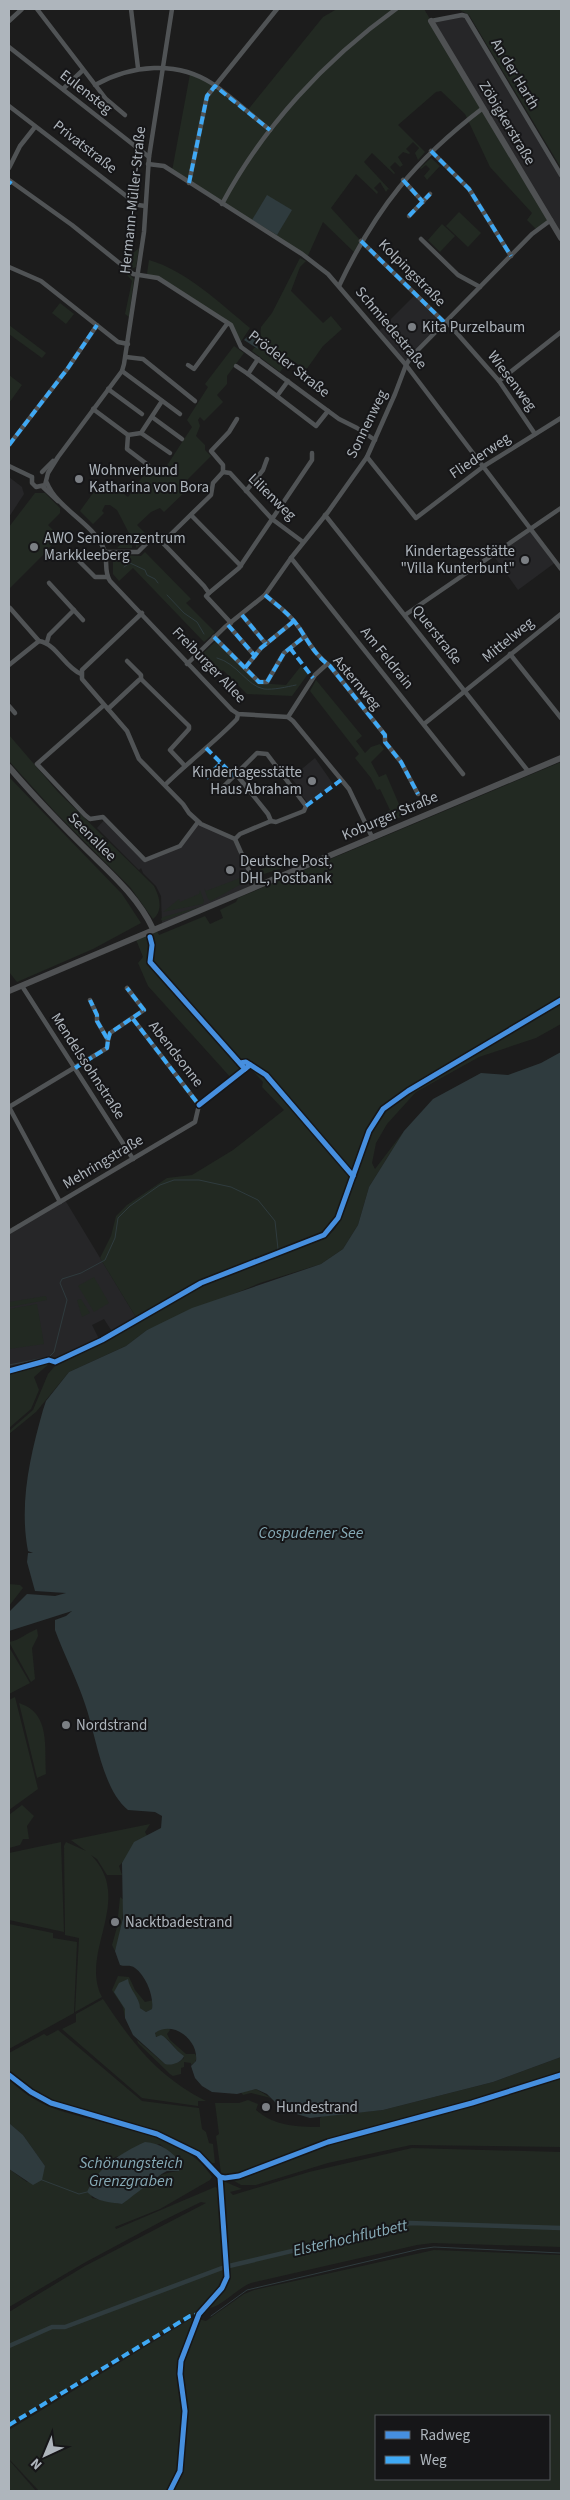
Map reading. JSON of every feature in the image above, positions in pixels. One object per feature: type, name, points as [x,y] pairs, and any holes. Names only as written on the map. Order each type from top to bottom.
[{"type":"main road","name":"Zöbigkerstraße","points":[[431,21],[561,238]]},
{"type":"main road","name":"Koburger Straße","points":[[9,992],[152,929],[561,758]]},
{"type":"main road","name":"Seenallee","points":[[9,767],[57,820],[129,892],[145,914],[152,929]]},
{"type":"street","points":[[9,21],[22,9]]},
{"type":"street","points":[[36,9],[106,100],[125,114]]},
{"type":"street","points":[[131,9],[138,68]]},
{"type":"street","name":"Hermann-Müller-Straße","points":[[47,477],[58,457],[122,371],[126,357],[146,206],[149,156],[161,69],[172,9]]},
{"type":"street","points":[[189,183],[207,96],[278,9]]},
{"type":"street","points":[[222,204],[237,177],[270,130],[297,97],[334,59],[396,9]]},
{"type":"street","name":"An der Harth","points":[[431,21],[462,15],[466,16],[561,175]]},
{"type":"street","name":"Eulensteg","points":[[9,47],[149,156]]},
{"type":"street","points":[[95,85],[117,73],[138,68],[161,69],[191,74],[215,86],[270,130]]},
{"type":"street","points":[[62,89],[83,70]]},
{"type":"street","name":"Privatstraße","points":[[9,106],[138,205],[146,206]]},
{"type":"street","points":[[339,286],[361,240],[403,180],[431,151],[483,108]]},
{"type":"street","points":[[9,168],[20,146],[35,127]]},
{"type":"street","points":[[431,151],[469,189],[511,256]]},
{"type":"street","name":"Schmiedestraße","points":[[148,164],[164,166],[302,254],[328,274],[406,365],[561,569]]},
{"type":"street","points":[[403,180],[423,202]]},
{"type":"street","points":[[10,182],[138,275]]},
{"type":"street","points":[[409,216],[430,194]]},
{"type":"street","name":"Sonnenweg","points":[[187,664],[214,637],[266,596],[291,558],[367,457],[406,365],[480,286],[551,220]]},
{"type":"street","name":"Kolpingstraße","points":[[361,240],[446,322]]},
{"type":"street","points":[[421,240],[458,275],[480,286]]},
{"type":"street","points":[[9,267],[41,281],[118,342],[128,344]]},
{"type":"street","name":"Prödeler Straße","points":[[138,275],[158,278],[227,324],[234,329],[238,344],[328,410],[375,440]]},
{"type":"street","name":"Wiesenweg","points":[[446,322],[499,381],[535,434]]},
{"type":"street","points":[[188,365],[194,369],[227,324]]},
{"type":"street","points":[[9,445],[68,368],[97,325]]},
{"type":"street","points":[[499,381],[561,332]]},
{"type":"street","points":[[126,357],[143,359],[195,401]]},
{"type":"street","points":[[248,374],[258,359]]},
{"type":"street","points":[[236,366],[277,396],[288,381]]},
{"type":"street","points":[[122,371],[180,414]]},
{"type":"street","points":[[108,389],[142,414]]},
{"type":"street","name":"Prödeler Straße","points":[[277,396],[316,426],[328,410]]},
{"type":"street","points":[[141,433],[162,400]]},
{"type":"street","points":[[93,409],[128,435],[141,433],[170,453]]},
{"type":"street","points":[[152,417],[182,439]]},
{"type":"street","name":"Fliederweg","points":[[367,457],[416,518],[484,466],[561,418]]},
{"type":"street","points":[[163,542],[211,495],[213,483],[223,472],[223,465],[210,451],[229,432],[237,419]]},
{"type":"street","points":[[128,435],[128,449],[148,465]]},
{"type":"street","points":[[255,656],[206,596],[241,566],[312,460],[312,453]]},
{"type":"street","name":"Hermann-Müller-Straße","points":[[42,472],[58,457]]},
{"type":"street","points":[[246,491],[263,470],[266,459]]},
{"type":"street","points":[[9,466],[32,477]]},
{"type":"street","points":[[32,477],[36,473],[42,472],[47,477],[47,483],[63,504]]},
{"type":"street","name":"Lilienweg","points":[[223,472],[230,473],[272,519],[303,542]]},
{"type":"street","points":[[32,477],[34,486],[43,487],[101,542],[106,552],[108,577]]},
{"type":"street","points":[[43,487],[47,483]]},
{"type":"street","points":[[405,615],[561,508]]},
{"type":"street","points":[[191,515],[241,566]]},
{"type":"street","name":"Querstraße","points":[[325,515],[528,771]]},
{"type":"street","points":[[106,552],[138,552],[152,538],[159,538],[209,593]]},
{"type":"street","name":"Am Feldrain","points":[[291,558],[463,774]]},
{"type":"street","name":"Freiburger Allee","points":[[79,561],[95,577],[108,577],[187,664],[238,714],[288,717]]},
{"type":"street","points":[[49,583],[83,620]]},
{"type":"street","name":"Asternweg","points":[[266,596],[294,621],[304,638],[385,736],[385,742],[400,762],[418,794]]},
{"type":"street","points":[[10,608],[39,640],[47,642],[71,670],[81,674]]},
{"type":"street","points":[[47,642],[49,635],[74,610]]},
{"type":"street","points":[[81,674],[142,613]]},
{"type":"street","name":"Mittelweg","points":[[424,724],[561,614]]},
{"type":"street","points":[[242,615],[266,644]]},
{"type":"street","points":[[246,668],[266,644],[294,621]]},
{"type":"street","points":[[214,637],[259,682],[267,682],[284,653],[304,638]]},
{"type":"street","points":[[9,666],[39,640]]},
{"type":"street","points":[[510,654],[561,718]]},
{"type":"street","points":[[9,656],[13,662]]},
{"type":"street","points":[[127,661],[141,675],[142,679],[189,726],[189,730],[170,750],[185,766]]},
{"type":"street","points":[[327,664],[315,675],[288,717],[349,789],[372,837]]},
{"type":"street","points":[[81,674],[82,679],[127,732],[139,759],[198,822],[235,839],[256,886]]},
{"type":"street","points":[[108,709],[138,680],[142,679]]},
{"type":"street","points":[[104,705],[37,764],[85,815],[90,819],[103,817],[145,860],[180,846],[198,822]]},
{"type":"street","points":[[9,706],[15,713]]},
{"type":"street","points":[[165,785],[237,719],[238,714]]},
{"type":"street","points":[[223,787],[257,753],[267,754],[306,804],[304,810],[240,834],[235,839]]},
{"type":"street","points":[[236,774],[268,814],[271,821]]},
{"type":"street","name":"Mendelssohnstraße","points":[[22,986],[133,1159]]},
{"type":"street","name":"Abendsonne","points":[[76,1068],[107,1048],[110,1033],[144,1010],[128,988]]},
{"type":"street","points":[[90,1000],[97,1014],[96,1022],[108,1040]]},
{"type":"street","name":"Abendsonne","points":[[132,1019],[199,1105]]},
{"type":"street","points":[[60,1202],[9,1107],[76,1068]]},
{"type":"street","name":"Mehringstraße","points":[[9,1232],[195,1122],[199,1105]]},
{"type":"shaded area","points":[[337,9],[424,9],[551,220],[537,230],[527,220],[532,213],[490,167],[465,114],[441,91],[436,92],[398,125],[425,152],[418,160],[415,153],[419,148],[413,142],[406,149],[409,154],[403,152],[398,157],[403,165],[400,167],[395,162],[390,167],[394,174],[372,153],[364,162],[390,190],[388,189],[386,192],[380,182],[374,188],[378,192],[377,194],[356,174],[331,208],[361,241],[355,253],[323,222],[307,258],[172,171],[190,74],[212,84],[247,111],[323,17]]},
{"type":"shaded area","points":[[458,9],[561,9],[561,168],[469,15]]},
{"type":"shaded area","points":[[466,16],[561,175],[561,238],[431,21]]},
{"type":"shaded area","points":[[431,158],[440,166],[427,180],[424,176],[430,169],[426,165],[420,168]]},
{"type":"shaded area","points":[[459,212],[481,233],[468,247],[446,226]]},
{"type":"shaded area","points":[[442,224],[455,236],[440,252],[428,240]]},
{"type":"shaded area","points":[[139,248],[136,267],[131,269],[123,262]]},
{"type":"shaded area","points":[[300,258],[306,261],[300,267],[291,291],[323,323],[331,316],[342,329],[323,346],[306,370],[290,359],[280,372],[252,351],[254,348],[259,347],[261,327],[272,313]]},
{"type":"shaded area","points":[[149,260],[176,271],[215,299],[250,328],[240,343],[233,326],[159,277],[147,274]]},
{"type":"shaded area","points":[[119,265],[134,279],[129,317],[125,314],[132,281]]},
{"type":"shaded area","name":"Kita Purzelbaum","points":[[416,294],[445,323],[406,365],[378,332]]},
{"type":"shaded area","points":[[60,303],[74,314],[66,324],[52,313]]},
{"type":"shaded area","points":[[9,325],[46,353],[42,358],[9,334]]},
{"type":"shaded area","points":[[234,346],[244,353],[227,376],[227,384],[217,395],[223,402],[204,421],[200,417],[198,420],[200,426],[196,436],[205,445],[205,450],[211,456],[185,482],[190,487],[164,512],[160,508],[151,512],[137,525],[149,537],[136,548],[136,545],[132,545],[132,548],[117,548],[130,535],[117,510],[110,505],[105,505],[102,511],[104,513],[93,524],[80,511],[101,482],[117,494],[120,491],[128,497],[148,469],[155,474],[164,470],[192,427],[187,420],[208,387],[205,384]]},
{"type":"shaded area","points":[[9,375],[22,385],[9,403]]},
{"type":"shaded area","points":[[9,477],[22,487],[24,494],[9,517]]},
{"type":"shaded area","points":[[35,493],[45,493],[60,508],[60,513],[48,525],[59,536],[9,589],[9,527]]},
{"type":"shaded area","name":"Kindertagesstätte \"Villa Kunterbunt\"","points":[[531,528],[556,562],[518,590],[493,555]]},
{"type":"shaded area","points":[[145,552],[191,599],[186,603],[215,632],[204,642],[133,568],[119,581],[113,574],[113,560],[116,555],[141,556]]},
{"type":"shaded area","points":[[216,641],[257,683],[286,685],[301,666],[308,674],[292,696],[247,694],[223,670],[215,676],[197,659]]},
{"type":"shaded area","points":[[316,680],[362,736],[356,741],[365,753],[371,747],[380,744],[384,749],[371,762],[379,777],[386,774],[404,816],[377,826],[372,819],[390,810],[380,789],[377,790],[371,778],[355,758],[359,754],[310,691]]},
{"type":"shaded area","points":[[9,735],[58,792],[154,886],[159,898],[159,907],[153,919],[130,887],[56,813],[9,761]]},
{"type":"shaded area","name":"Kindertagesstätte Haus Abraham","points":[[315,758],[333,784],[309,804],[295,787],[297,785],[291,778]]},
{"type":"shaded area","points":[[561,762],[561,998],[398,1095],[379,1112],[369,1131],[338,1218],[324,1235],[201,1283],[137,1319],[100,1258],[111,1236],[116,1216],[127,1205],[167,1178],[192,1175],[233,1150],[284,1110],[262,1087],[263,1082],[249,1067],[232,1079],[148,986],[138,963],[143,957],[135,937],[155,928],[159,935],[205,916],[210,924],[223,918],[220,910],[236,902],[238,898]]},
{"type":"shaded area","points":[[9,777],[122,894],[141,923],[93,949],[17,982],[9,972]]},
{"type":"shaded area","points":[[105,819],[143,859],[180,846],[198,822],[231,836],[256,886],[162,925],[161,896],[156,886],[143,873],[141,868],[139,870],[97,828]]},
{"type":"shaded area","points":[[289,857],[291,865],[264,874],[257,871]]},
{"type":"shaded area","points":[[243,870],[246,877],[243,883],[211,901],[208,899],[204,888],[206,891],[240,878]]},
{"type":"shaded area","points":[[200,890],[204,901],[203,904],[163,912],[179,899],[180,902],[199,894]]},
{"type":"shaded area","points":[[203,906],[162,921],[161,919],[163,917]]},
{"type":"shaded area","points":[[561,1003],[561,1024],[536,1038],[479,1057],[416,1092],[387,1124],[376,1143],[372,1163],[375,1169],[404,1131],[369,1187],[358,1225],[343,1249],[321,1264],[260,1283],[147,1330],[126,1346],[69,1372],[36,1412],[9,1434],[9,1431],[33,1410],[48,1374],[54,1367],[93,1347],[202,1283],[327,1237],[335,1229],[341,1218],[370,1131],[376,1119],[389,1105]]},
{"type":"shaded area","points":[[65,1200],[137,1319],[113,1333],[104,1319],[92,1325],[100,1341],[55,1362],[49,1360],[9,1371],[9,1232]]},
{"type":"shaded area","points":[[94,1277],[109,1303],[94,1312],[78,1286]]},
{"type":"shaded area","points":[[46,1296],[47,1300],[9,1307],[9,1302]]},
{"type":"shaded area","points":[[81,1299],[90,1313],[82,1317],[77,1300]]},
{"type":"shaded area","points":[[37,1304],[44,1344],[9,1349],[9,1309]]},
{"type":"shaded area","points":[[51,1362],[34,1377],[39,1390],[31,1409],[9,1428],[9,1373]]},
{"type":"shaded area","points":[[9,1584],[20,1585],[23,1588],[9,1606]]},
{"type":"shaded area","points":[[37,1629],[38,1636],[32,1648],[35,1679],[31,1682],[9,1642],[17,1640]]},
{"type":"shaded area","points":[[9,1647],[30,1683],[9,1694]]},
{"type":"shaded area","points":[[15,1697],[38,1789],[9,1810],[9,1700]]},
{"type":"shaded area","points":[[19,1703],[29,1708],[36,1715],[44,1732],[46,1774],[37,1778]]},
{"type":"shaded area","points":[[22,1805],[34,1816],[27,1826],[29,1839],[23,1839],[20,1845],[9,1848],[9,1815]]},
{"type":"shaded area","points":[[150,1824],[145,1832],[147,1836],[119,1866],[122,1875],[107,1875],[97,1859],[91,1855],[103,1872],[108,1890],[108,1908],[97,1962],[97,1980],[102,1997],[75,2012],[79,1938],[65,1935],[64,1846],[66,1842],[86,1851],[71,1840]]},
{"type":"shaded area","points":[[61,1842],[64,1932],[9,1920],[9,1853]]},
{"type":"shaded area","points":[[120,1897],[124,1900],[123,1913],[115,1951],[112,1945],[117,1927]]},
{"type":"shaded area","points":[[9,1924],[53,1933],[53,1938],[77,1942],[74,2013],[9,2049]]},
{"type":"shaded area","points":[[118,1976],[129,1977],[135,1990],[145,2002],[153,2000],[152,2009],[146,2012],[137,2006],[133,2021],[125,2018],[123,2007],[112,1990]]},
{"type":"shaded area","points":[[103,1999],[147,2058],[173,2081],[206,2101],[198,2101],[198,2106],[142,2098],[62,2029],[76,2022],[76,2014]]},
{"type":"shaded area","points":[[163,2028],[169,2028],[170,2030],[167,2034],[170,2040],[186,2054],[195,2054],[197,2057],[191,2065],[191,2063],[184,2062],[181,2074],[173,2076],[170,2074],[138,2043],[137,2040],[165,2064],[179,2062],[184,2058],[167,2039],[154,2036],[156,2032]]},
{"type":"shaded area","points":[[58,2030],[142,2101],[199,2108],[202,2129],[206,2132],[209,2143],[213,2144],[215,2163],[210,2163],[174,2139],[154,2131],[70,2108],[39,2096],[9,2073],[9,2053],[44,2034],[47,2036]]},
{"type":"shaded area","points":[[561,2057],[561,2074],[479,2099],[342,2136],[239,2174],[225,2176],[221,2173],[216,2136],[219,2134],[215,2103],[239,2103],[248,2100],[258,2104],[256,2110],[278,2122],[294,2126],[320,2127],[320,2118],[323,2116],[383,2110],[493,2082]]},
{"type":"shaded area","points":[[561,2076],[561,2147],[411,2145],[328,2163],[256,2185],[241,2185],[231,2179],[328,2143],[472,2104]]},
{"type":"shaded area","points":[[9,2080],[28,2095],[50,2107],[161,2139],[182,2149],[199,2161],[212,2177],[210,2180],[160,2209],[115,2227],[116,2229],[215,2187],[218,2188],[225,2272],[220,2288],[201,2310],[9,2423],[9,2312],[85,2266],[206,2203],[201,2202],[164,2220],[84,2263],[9,2307],[9,2169],[27,2182],[45,2166],[23,2135],[9,2123]],"holes":[[[160,2144],[182,2165],[179,2171],[156,2178],[122,2204],[92,2198],[89,2187],[115,2157]]]},
{"type":"shaded area","points":[[256,2089],[271,2098],[251,2093],[243,2095],[241,2092]]},
{"type":"shaded area","name":"Elsterhochflutbett","points":[[412,2148],[561,2152],[561,2247],[433,2243],[417,2245],[251,2283],[217,2306],[206,2308],[222,2291],[229,2277],[221,2184],[223,2181],[242,2189],[230,2192],[233,2195],[309,2172]]},
{"type":"shaded area","points":[[434,2250],[561,2255],[561,2491],[39,2491],[9,2459],[9,2430],[189,2320],[195,2318],[206,2321],[244,2294],[254,2290]]},
{"type":"shaded area","points":[[10,2461],[36,2491],[11,2491],[9,2489]]},
{"type":"water","points":[[267,195],[292,210],[277,235],[252,220]]},
{"type":"water","points":[[249,335],[256,340],[258,349],[244,340]]},
{"type":"water","name":"Cospudener See","points":[[561,1052],[561,2057],[493,2082],[383,2110],[310,2118],[283,2110],[267,2094],[256,2089],[237,2094],[212,2092],[202,2086],[195,2078],[191,2066],[196,2061],[196,2053],[189,2039],[177,2031],[169,2029],[155,2033],[156,2037],[163,2036],[184,2056],[176,2063],[165,2064],[133,2035],[125,2018],[125,2009],[114,1992],[119,1983],[128,1979],[140,2004],[140,2008],[146,2012],[152,2009],[150,1992],[143,1976],[133,1967],[120,1965],[115,1951],[123,1918],[122,1863],[134,1842],[161,1828],[162,1816],[155,1812],[128,1810],[119,1801],[112,1789],[101,1761],[82,1695],[55,1630],[55,1620],[66,1616],[72,1611],[9,1631],[9,1612],[27,1594],[55,1596],[66,1593],[35,1591],[27,1562],[28,1553],[33,1553],[28,1551],[26,1533],[25,1498],[27,1480],[46,1401],[69,1372],[126,1346],[147,1330],[192,1308],[321,1264],[343,1249],[358,1225],[369,1187],[404,1131],[433,1099],[481,1073],[508,1075],[541,1063]]},
{"type":"water","name":"Schönungsteich Grenzgraben","points":[[9,2123],[23,2135],[45,2166],[42,2180],[33,2185],[9,2169]]},
{"type":"water","name":"Schönungsteich Grenzgraben","points":[[145,2142],[156,2144],[171,2152],[182,2165],[179,2171],[167,2171],[122,2204],[99,2200],[87,2192],[97,2175],[104,2168],[127,2151]]},
{"type":"waterway","points":[[124,567],[130,563],[145,570],[147,575],[158,583]]},
{"type":"waterway","points":[[167,595],[184,613],[197,622],[204,634]]},
{"type":"waterway","points":[[217,658],[230,665],[258,687],[272,689],[296,685]]},
{"type":"waterway","points":[[9,1365],[49,1357],[54,1352],[67,1300],[60,1283],[62,1279],[81,1273],[105,1260],[115,1238],[118,1218],[130,1206],[160,1185],[174,1180],[199,1180],[231,1187],[258,1200],[275,1221],[278,1249]]},
{"type":"waterway","points":[[42,2180],[79,2194],[87,2192]]},
{"type":"waterway","name":"Elsterhochflutbett","points":[[229,2266],[410,2223],[561,2228]]},
{"type":"waterway","points":[[211,2316],[247,2290],[420,2249],[434,2247],[561,2253]]},
{"type":"waterway","name":"Elsterhochflutbett","points":[[9,2346],[52,2327],[65,2327],[222,2268]]},
{"type":"marked path","points":[[189,183],[207,96],[215,86],[270,130]]},
{"type":"marked path","points":[[431,151],[469,189],[511,256]]},
{"type":"marked path","points":[[403,180],[423,202]]},
{"type":"marked path","points":[[409,216],[430,194]]},
{"type":"marked path","points":[[361,241],[445,323]]},
{"type":"marked path","points":[[9,445],[68,368],[97,325]]},
{"type":"marked path","points":[[265,595],[293,619],[317,654],[330,666],[385,735],[385,742],[401,762],[418,794]]},
{"type":"marked path","points":[[242,615],[266,644]]},
{"type":"marked path","points":[[245,668],[261,648],[294,621]]},
{"type":"marked path","points":[[228,625],[255,656]]},
{"type":"marked path","points":[[214,637],[259,682],[267,682],[284,653],[304,637]]},
{"type":"marked path","points":[[290,648],[313,678]]},
{"type":"marked path","points":[[206,748],[234,776]]},
{"type":"marked path","points":[[206,778],[221,763]]},
{"type":"marked path","points":[[306,806],[341,780]]},
{"type":"marked path","points":[[108,1040],[110,1033],[144,1010],[127,988]]},
{"type":"marked path","points":[[75,1068],[107,1048],[108,1040],[97,1021],[97,1015],[90,1000]]},
{"type":"marked path","points":[[133,1019],[199,1105]]},
{"type":"marked path","points":[[9,2425],[190,2316],[199,2314]]},
{"type":"cycle path","points":[[150,937],[152,945],[150,962],[245,1069]]},
{"type":"cycle path","points":[[9,1371],[49,1360],[55,1362],[102,1340],[201,1283],[324,1235],[338,1218],[369,1131],[383,1109],[408,1091],[561,1000]]},
{"type":"cycle path","points":[[240,1063],[246,1062],[266,1075],[353,1176]]},
{"type":"cycle path","points":[[199,1105],[250,1065]]},
{"type":"cycle path","points":[[9,2075],[31,2092],[51,2103],[157,2134],[198,2154],[220,2177],[227,2277],[222,2288],[199,2314],[181,2361],[180,2374],[185,2411],[180,2471],[170,2491]]},
{"type":"cycle path","points":[[220,2177],[239,2176],[328,2142],[472,2103],[561,2075]]},
{"type":"place","name":"Kita Purzelbaum","points":[[412,327]]},
{"type":"place","name":"Wohnverbund Katharina von Bora","points":[[79,479]]},
{"type":"place","name":"AWO Seniorenzentrum Markkleeberg","points":[[34,547]]},
{"type":"place","name":"Kindertagesstätte \"Villa Kunterbunt\"","points":[[525,560]]},
{"type":"place","name":"Kindertagesstätte Haus Abraham","points":[[312,781]]},
{"type":"place","name":"Deutsche Post, DHL, Postbank","points":[[230,870]]},
{"type":"place","name":"Nordstrand","points":[[66,1725]]},
{"type":"place","name":"Nacktbadestrand","points":[[115,1922]]},
{"type":"place","name":"Hundestrand","points":[[266,2107]]}]
